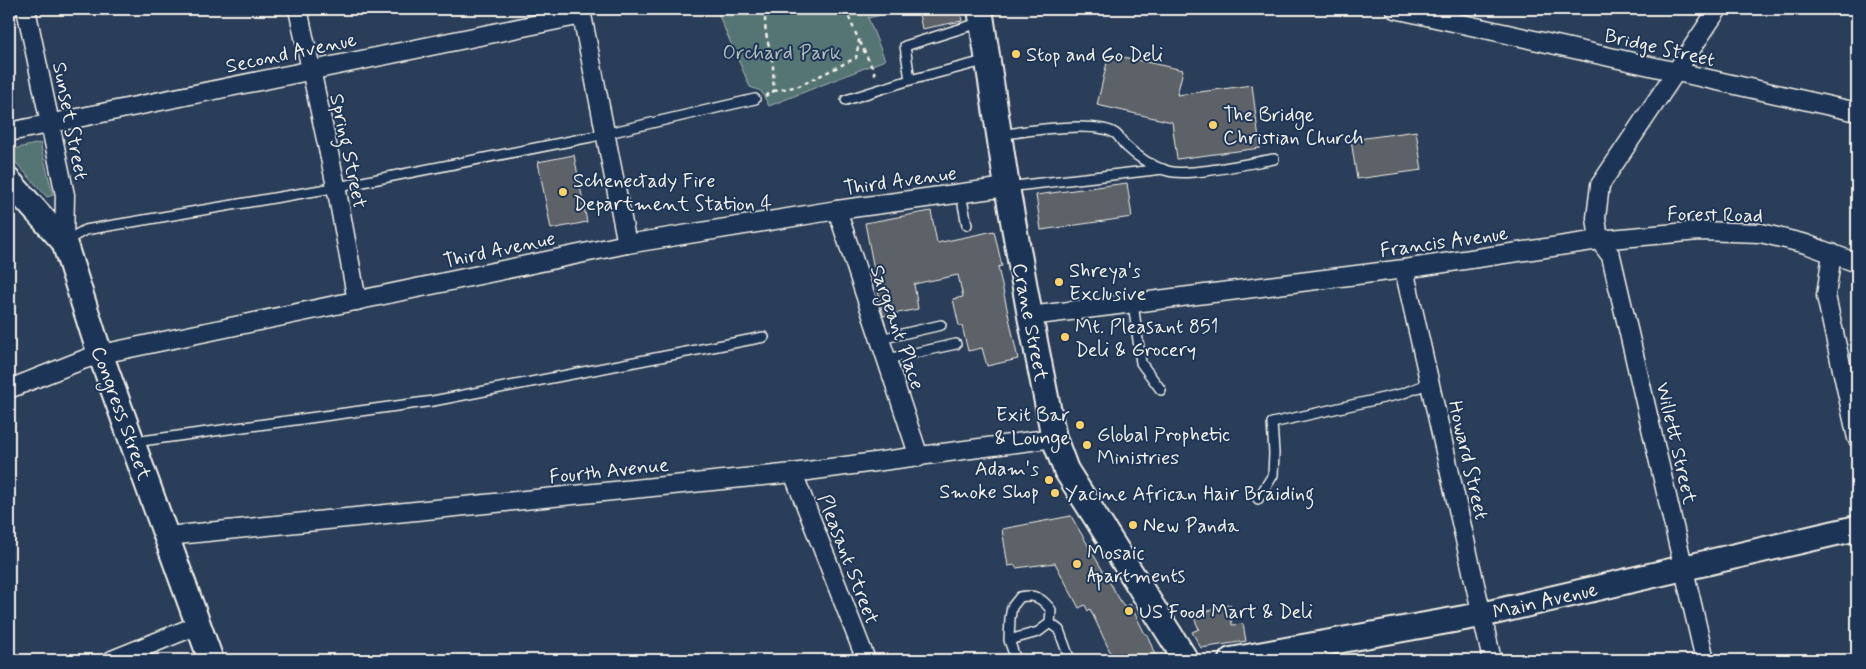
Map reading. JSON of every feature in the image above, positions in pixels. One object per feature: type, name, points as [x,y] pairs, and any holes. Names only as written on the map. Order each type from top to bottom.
[{"type":"street","name":"Sunset Street","points":[[26,9],[65,195],[64,242]]},
{"type":"street","name":"Spring Street","points":[[298,9],[336,186],[357,301]]},
{"type":"street","name":"Bridge Street","points":[[1395,9],[1857,112]]},
{"type":"street","points":[[1599,240],[1596,218],[1600,185],[1718,9]]},
{"type":"street","name":"Second Avenue","points":[[9,132],[580,12]]},
{"type":"street","points":[[580,12],[627,244]]},
{"type":"street","name":"Crane Street","points":[[981,16],[1007,187],[1054,438],[1066,470],[1186,660]]},
{"type":"street","name":"Congress Street","points":[[9,181],[64,242],[101,355],[211,660]]},
{"type":"street","name":"Third Avenue","points":[[9,390],[101,355],[627,244],[837,210],[1007,187]]},
{"type":"street","name":"Sargeant Place","points":[[837,210],[919,458]]},
{"type":"street","name":"Forest Road","points":[[1599,240],[1699,231],[1761,233],[1806,244],[1857,263]]},
{"type":"street","name":"Francis Avenue","points":[[1030,316],[1404,269],[1599,240]]},
{"type":"street","name":"Willett Street","points":[[1599,240],[1611,256],[1705,660]]},
{"type":"street","points":[[1832,253],[1826,296],[1857,438]]},
{"type":"street","name":"Howard Street","points":[[1404,269],[1492,660]]},
{"type":"street","name":"Fourth Avenue","points":[[167,536],[793,473],[919,458],[1054,438]]},
{"type":"street","name":"Pleasant Street","points":[[793,473],[866,660]]},
{"type":"street","name":"Main Avenue","points":[[1231,660],[1482,614],[1857,528]]},
{"type":"street","points":[[112,660],[198,625]]},
{"type":"lane","points":[[910,80],[905,46],[981,16]]},
{"type":"lane","points":[[846,100],[910,80],[988,60]]},
{"type":"lane","points":[[64,242],[85,230],[336,186],[604,133],[755,99]]},
{"type":"lane","points":[[999,135],[1073,127],[1101,127],[1117,134],[1124,145],[1137,156],[1164,169],[1184,173],[1274,159]]},
{"type":"lane","points":[[1007,187],[1164,169]]},
{"type":"lane","points":[[962,194],[966,225]]},
{"type":"lane","points":[[1133,303],[1141,364],[1161,390]]},
{"type":"lane","points":[[880,339],[941,325]]},
{"type":"lane","points":[[133,442],[433,401],[764,337]]},
{"type":"lane","points":[[887,359],[956,344]]},
{"type":"lane","points":[[1258,499],[1273,475],[1272,423],[1400,394],[1430,383]]},
{"type":"lane","points":[[1009,640],[1038,632],[1050,622],[1051,610],[1043,600],[1032,595],[1020,597],[1012,607],[1009,640],[1016,660]]},
{"type":"lane","points":[[1050,622],[1059,630],[1070,660]]},
{"type":"path","points":[[766,9],[765,27],[772,59],[774,91]]},
{"type":"path","points":[[842,9],[848,15],[883,88]]},
{"type":"path","points":[[755,99],[774,91],[799,86],[856,58],[859,41]]},
{"type":"green space","name":"Orchard Park","points":[[716,9],[907,9],[868,18],[885,60],[769,106],[761,91],[750,87]]},
{"type":"green space","points":[[40,143],[53,195],[47,197],[9,155],[9,150]]},
{"type":"building","points":[[918,9],[960,9],[962,21],[922,29]]},
{"type":"building","points":[[1109,54],[1183,70],[1177,95],[1252,85],[1260,148],[1177,159],[1172,122],[1097,105]]},
{"type":"building","points":[[1416,131],[1422,170],[1357,179],[1351,140]]},
{"type":"building","name":"Schenectady Fire Department Station 4","points":[[574,155],[587,222],[551,229],[538,162]]},
{"type":"building","points":[[1127,183],[1132,217],[1041,230],[1036,195]]},
{"type":"building","points":[[931,211],[937,243],[994,231],[1002,266],[998,267],[1018,359],[987,366],[982,348],[968,351],[962,326],[959,326],[953,299],[963,297],[958,275],[914,284],[918,309],[883,316],[865,223]]},
{"type":"building","name":"Mosaic Apartments","points":[[1071,516],[1124,607],[1130,604],[1145,634],[1147,634],[1157,660],[1114,660],[1090,609],[1088,611],[1085,605],[1079,608],[1055,563],[1016,568],[1015,565],[1008,566],[1002,529]]},
{"type":"building","points":[[1230,604],[1232,625],[1243,624],[1246,641],[1201,648],[1192,632],[1199,629],[1193,616]]},
{"type":"place","name":"Stop and Go Deli","points":[[1016,54]]},
{"type":"place","name":"The Bridge Christian Church","points":[[1213,125]]},
{"type":"place","name":"Schenectady Fire Department Station 4","points":[[563,192]]},
{"type":"place","name":"Shreya's Exclusive","points":[[1059,282]]},
{"type":"place","name":"Mt. Pleasant 851 Deli & Grocery","points":[[1065,337]]},
{"type":"place","name":"Exit Bar & Lounge","points":[[1080,425]]},
{"type":"place","name":"Global Prophetic Ministries","points":[[1087,445]]},
{"type":"place","name":"Adam's Smoke Shop","points":[[1049,480]]},
{"type":"place","name":"Yacine African Hair Braiding","points":[[1055,493]]},
{"type":"place","name":"New Panda","points":[[1133,525]]},
{"type":"place","name":"Mosaic Apartments","points":[[1077,564]]},
{"type":"place","name":"US Food Mart & Deli","points":[[1129,611]]}]
